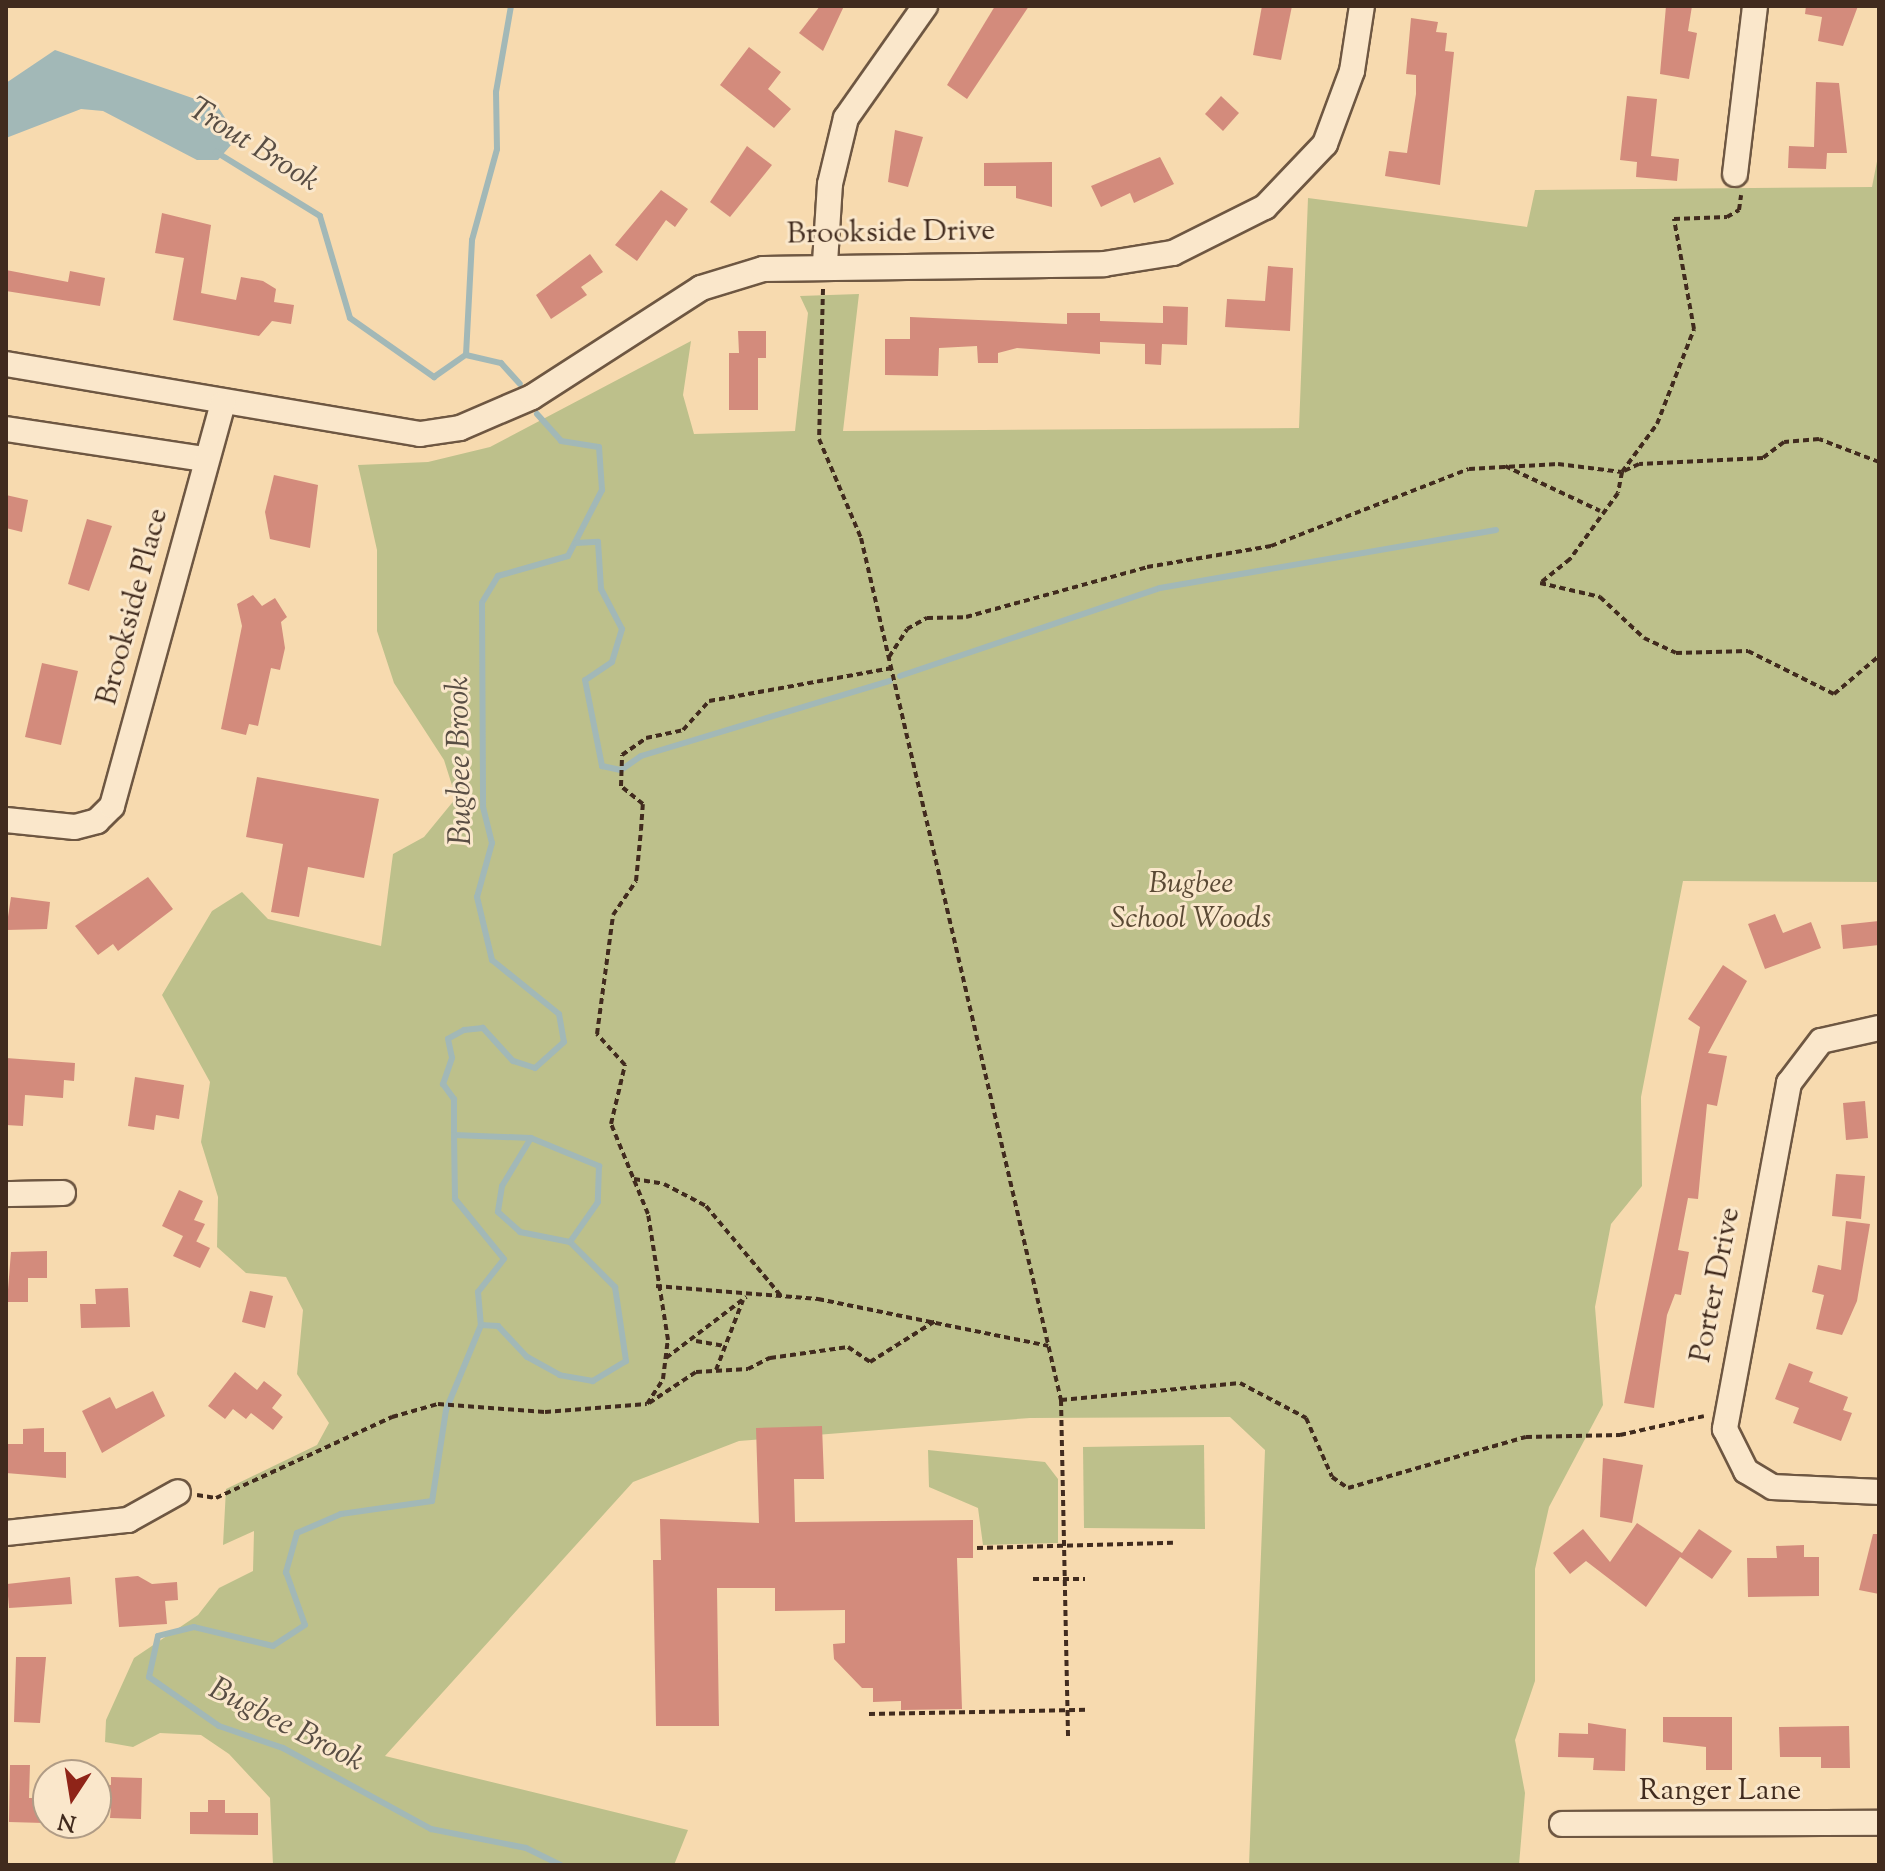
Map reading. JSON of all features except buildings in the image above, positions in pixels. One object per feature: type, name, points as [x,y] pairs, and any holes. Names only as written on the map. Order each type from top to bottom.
[{"type":"street","points":[[825,263],[830,184],[846,118],[925,6]]},
{"type":"street","name":"Brookside Drive","points":[[6,364],[374,431],[460,428],[532,397],[701,288],[763,269],[825,263],[1104,264],[1173,253],[1218,235],[1265,207],[1325,144],[1352,71],[1362,6]]},
{"type":"street","points":[[1735,174],[1755,6]]},
{"type":"street","name":"Brookside Place","points":[[6,820],[75,827],[97,821],[121,783],[205,459],[223,404]]},
{"type":"street","points":[[6,429],[205,459]]},
{"type":"street","name":"Porter Drive","points":[[1879,1028],[1821,1041],[1789,1083],[1725,1429],[1746,1471],[1773,1487],[1879,1492]]},
{"type":"street","points":[[6,1194],[63,1193]]},
{"type":"street","points":[[6,1533],[128,1520],[178,1492]]},
{"type":"street","name":"Ranger Lane","points":[[1562,1824],[1879,1823]]},
{"type":"path","points":[[1735,174],[1739,210],[1674,219],[1694,297],[1694,329],[1657,424],[1622,472],[1618,493],[1600,511],[1570,559],[1540,583],[1600,597],[1644,638],[1676,653],[1748,651],[1834,694],[1879,656]]},
{"type":"path","points":[[825,263],[819,439],[861,538],[1061,1400],[1068,1737]]},
{"type":"path","points":[[889,657],[907,629],[927,618],[966,617],[1147,567],[1271,546],[1469,469],[1503,465],[1622,472],[1639,464],[1763,458],[1784,442],[1819,439],[1879,462]]},
{"type":"path","points":[[1503,465],[1600,511]]},
{"type":"path","points":[[647,1404],[666,1358],[648,1214],[611,1124],[625,1065],[597,1034],[613,915],[636,881],[641,830],[643,804],[621,786],[622,755],[646,738],[683,730],[709,701],[892,668]]},
{"type":"path","points":[[631,1177],[664,1184],[706,1206],[781,1296]]},
{"type":"path","points":[[656,1286],[781,1296],[935,1321],[1048,1346]]},
{"type":"path","points":[[666,1358],[694,1340],[752,1292]]},
{"type":"path","points":[[716,1370],[746,1297]]},
{"type":"path","points":[[178,1492],[216,1498],[392,1417],[438,1404],[459,1403],[545,1412],[647,1404],[696,1372],[848,1347],[870,1362],[935,1321]]},
{"type":"path","points":[[694,1340],[725,1346]]},
{"type":"path","points":[[1061,1400],[1240,1383],[1306,1418],[1332,1477],[1348,1488],[1526,1437],[1620,1435],[1704,1416]]},
{"type":"path","points":[[977,1548],[1173,1543]]},
{"type":"path","points":[[1033,1579],[1085,1579]]},
{"type":"path","points":[[869,1714],[1087,1710]]},
{"type":"green space","name":"Bugbee School Woods","points":[[1879,151],[1879,882],[1683,881],[1641,1097],[1642,1186],[1611,1224],[1595,1307],[1603,1405],[1549,1507],[1535,1569],[1535,1681],[1515,1740],[1525,1793],[1519,1865],[1249,1865],[1265,1450],[1230,1417],[1030,1418],[739,1441],[633,1482],[385,1756],[688,1830],[674,1865],[273,1865],[270,1798],[229,1754],[201,1735],[160,1733],[133,1747],[105,1742],[106,1720],[134,1658],[198,1615],[219,1588],[253,1571],[254,1531],[223,1545],[226,1489],[317,1445],[329,1423],[297,1374],[303,1310],[286,1277],[246,1273],[217,1247],[218,1197],[201,1142],[210,1082],[162,995],[212,911],[242,892],[268,919],[381,946],[393,854],[424,837],[456,798],[444,760],[394,683],[377,631],[377,550],[358,465],[428,462],[490,447],[691,341],[683,395],[694,434],[795,431],[808,313],[800,296],[859,294],[843,431],[1299,428],[1308,198],[1527,227],[1535,190],[1872,187]]},
{"type":"green space","points":[[1204,1445],[1205,1529],[1084,1528],[1083,1447]]},
{"type":"green space","points":[[928,1450],[1045,1462],[1058,1479],[1058,1543],[983,1545],[978,1508],[929,1487]]},
{"type":"shaded area","points":[[55,50],[218,107],[231,127],[231,145],[218,160],[197,160],[103,111],[81,109],[6,138],[6,83]]},
{"type":"waterway","name":"Trout Brook","points":[[216,152],[320,216],[350,318],[434,377],[466,355],[472,240],[497,149],[496,92],[511,6]]},
{"type":"waterway","name":"Bugbee Brook","points":[[466,355],[501,363],[520,384]]},
{"type":"waterway","name":"Bugbee Brook","points":[[537,414],[561,441],[599,447],[602,490],[568,556],[498,576],[482,603],[483,807],[492,843],[477,897],[492,960],[559,1014],[564,1042],[535,1068],[513,1061],[483,1028],[464,1030],[448,1039],[452,1058],[443,1084],[454,1099],[454,1135],[531,1138],[599,1166],[598,1202],[570,1242],[615,1287],[626,1361],[593,1381],[560,1375],[527,1357],[498,1326],[481,1325],[446,1410],[432,1501],[341,1514],[297,1533],[286,1572],[305,1625],[273,1646],[194,1627],[158,1636],[149,1677],[219,1726],[283,1748],[431,1829],[526,1848],[561,1865]]},
{"type":"waterway","points":[[900,676],[1160,588],[1496,530]]},
{"type":"waterway","points":[[576,543],[598,542],[601,589],[622,629],[612,662],[585,680],[602,766],[621,770],[641,756],[890,681]]},
{"type":"waterway","points":[[454,1135],[455,1199],[504,1259],[478,1292],[481,1325]]},
{"type":"waterway","points":[[531,1138],[502,1186],[498,1212],[520,1232],[570,1242]]}]
